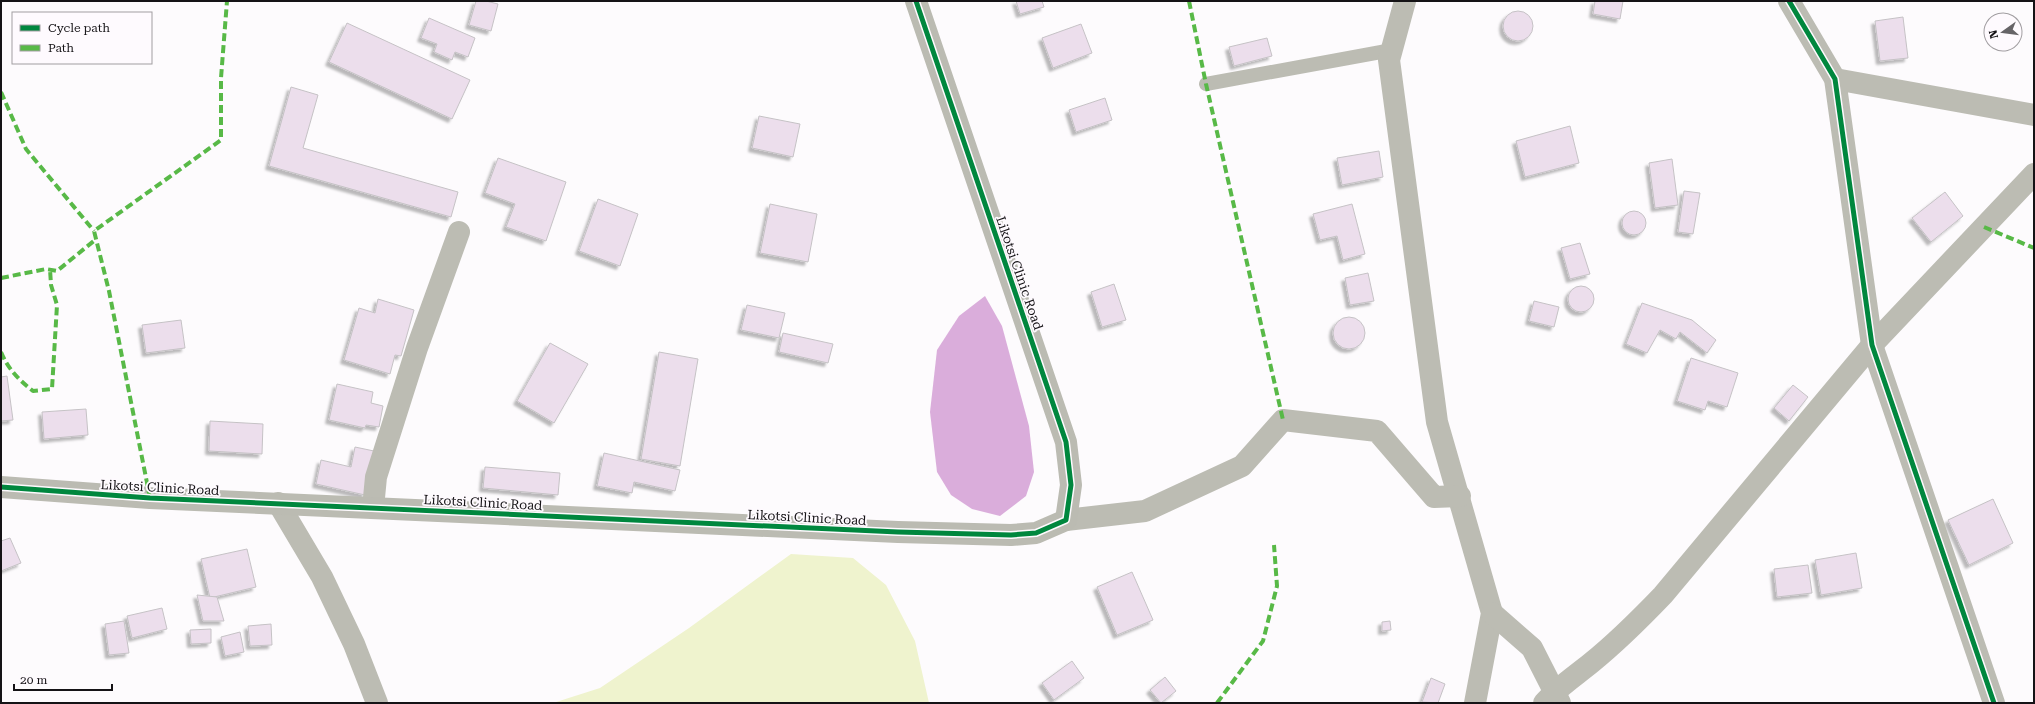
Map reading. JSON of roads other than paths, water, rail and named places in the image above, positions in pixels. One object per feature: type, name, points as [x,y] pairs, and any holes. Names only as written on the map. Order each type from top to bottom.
[{"type":"street","name":"Likotsi Clinic Road","points":[[1,487],[150,498],[898,532],[1011,535],[1036,533],[1066,520],[1071,485],[1066,442],[916,1]]},
{"type":"street","points":[[1405,1],[1389,60],[1437,422],[1460,496],[1492,613],[1476,703]]},
{"type":"street","points":[[1789,1],[1834,79],[1872,345],[1994,703]]},
{"type":"street","points":[[1834,79],[2034,116]]},
{"type":"street","points":[[1492,613],[1532,648],[1553,699],[1634,625],[1663,595],[1872,345],[2034,174]]},
{"type":"street","points":[[373,508],[376,477],[417,348],[459,232]]},
{"type":"street","points":[[1066,520],[1145,511],[1242,466],[1283,420],[1377,431],[1434,497],[1460,496]]},
{"type":"street","points":[[278,503],[322,577],[354,644],[377,703]]},
{"type":"lane","points":[[1206,84],[1392,50]]}]
